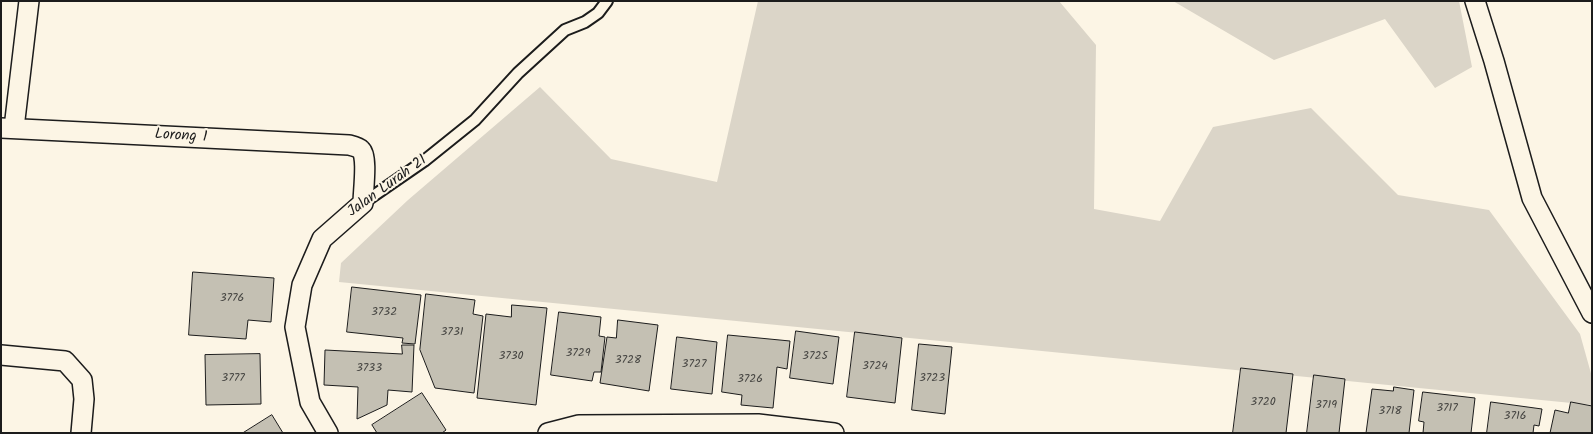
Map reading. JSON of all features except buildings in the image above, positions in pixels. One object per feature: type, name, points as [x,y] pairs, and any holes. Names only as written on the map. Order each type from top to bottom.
[{"type":"street","name":"Lorong 1","points":[[29,1],[7,128],[349,145],[363,151],[365,160],[362,203]]},
{"type":"street","points":[[1475,1],[1494,61],[1532,198],[1592,313]]},
{"type":"street","name":"Jalan Lurah 21","points":[[328,433],[310,402],[295,327],[302,285],[322,239],[362,203]]},
{"type":"street","points":[[1,355],[65,361],[82,380],[84,399],[81,433]]},
{"type":"street","points":[[548,433],[579,425],[758,424],[834,433]]},
{"type":"lane","name":"Jalan Lurah 21","points":[[362,203],[424,161],[475,120],[518,73],[558,36],[565,30],[585,22],[598,13],[607,1]]},
{"type":"shaded area","points":[[758,1],[1059,1],[1096,45],[1094,209],[1160,221],[1213,127],[1311,108],[1398,195],[1489,210],[1580,334],[1592,377],[1592,405],[339,282],[341,263],[408,200],[540,87],[611,159],[717,182]]},
{"type":"shaded area","points":[[1173,1],[1459,1],[1472,67],[1435,88],[1385,19],[1274,60]]}]
